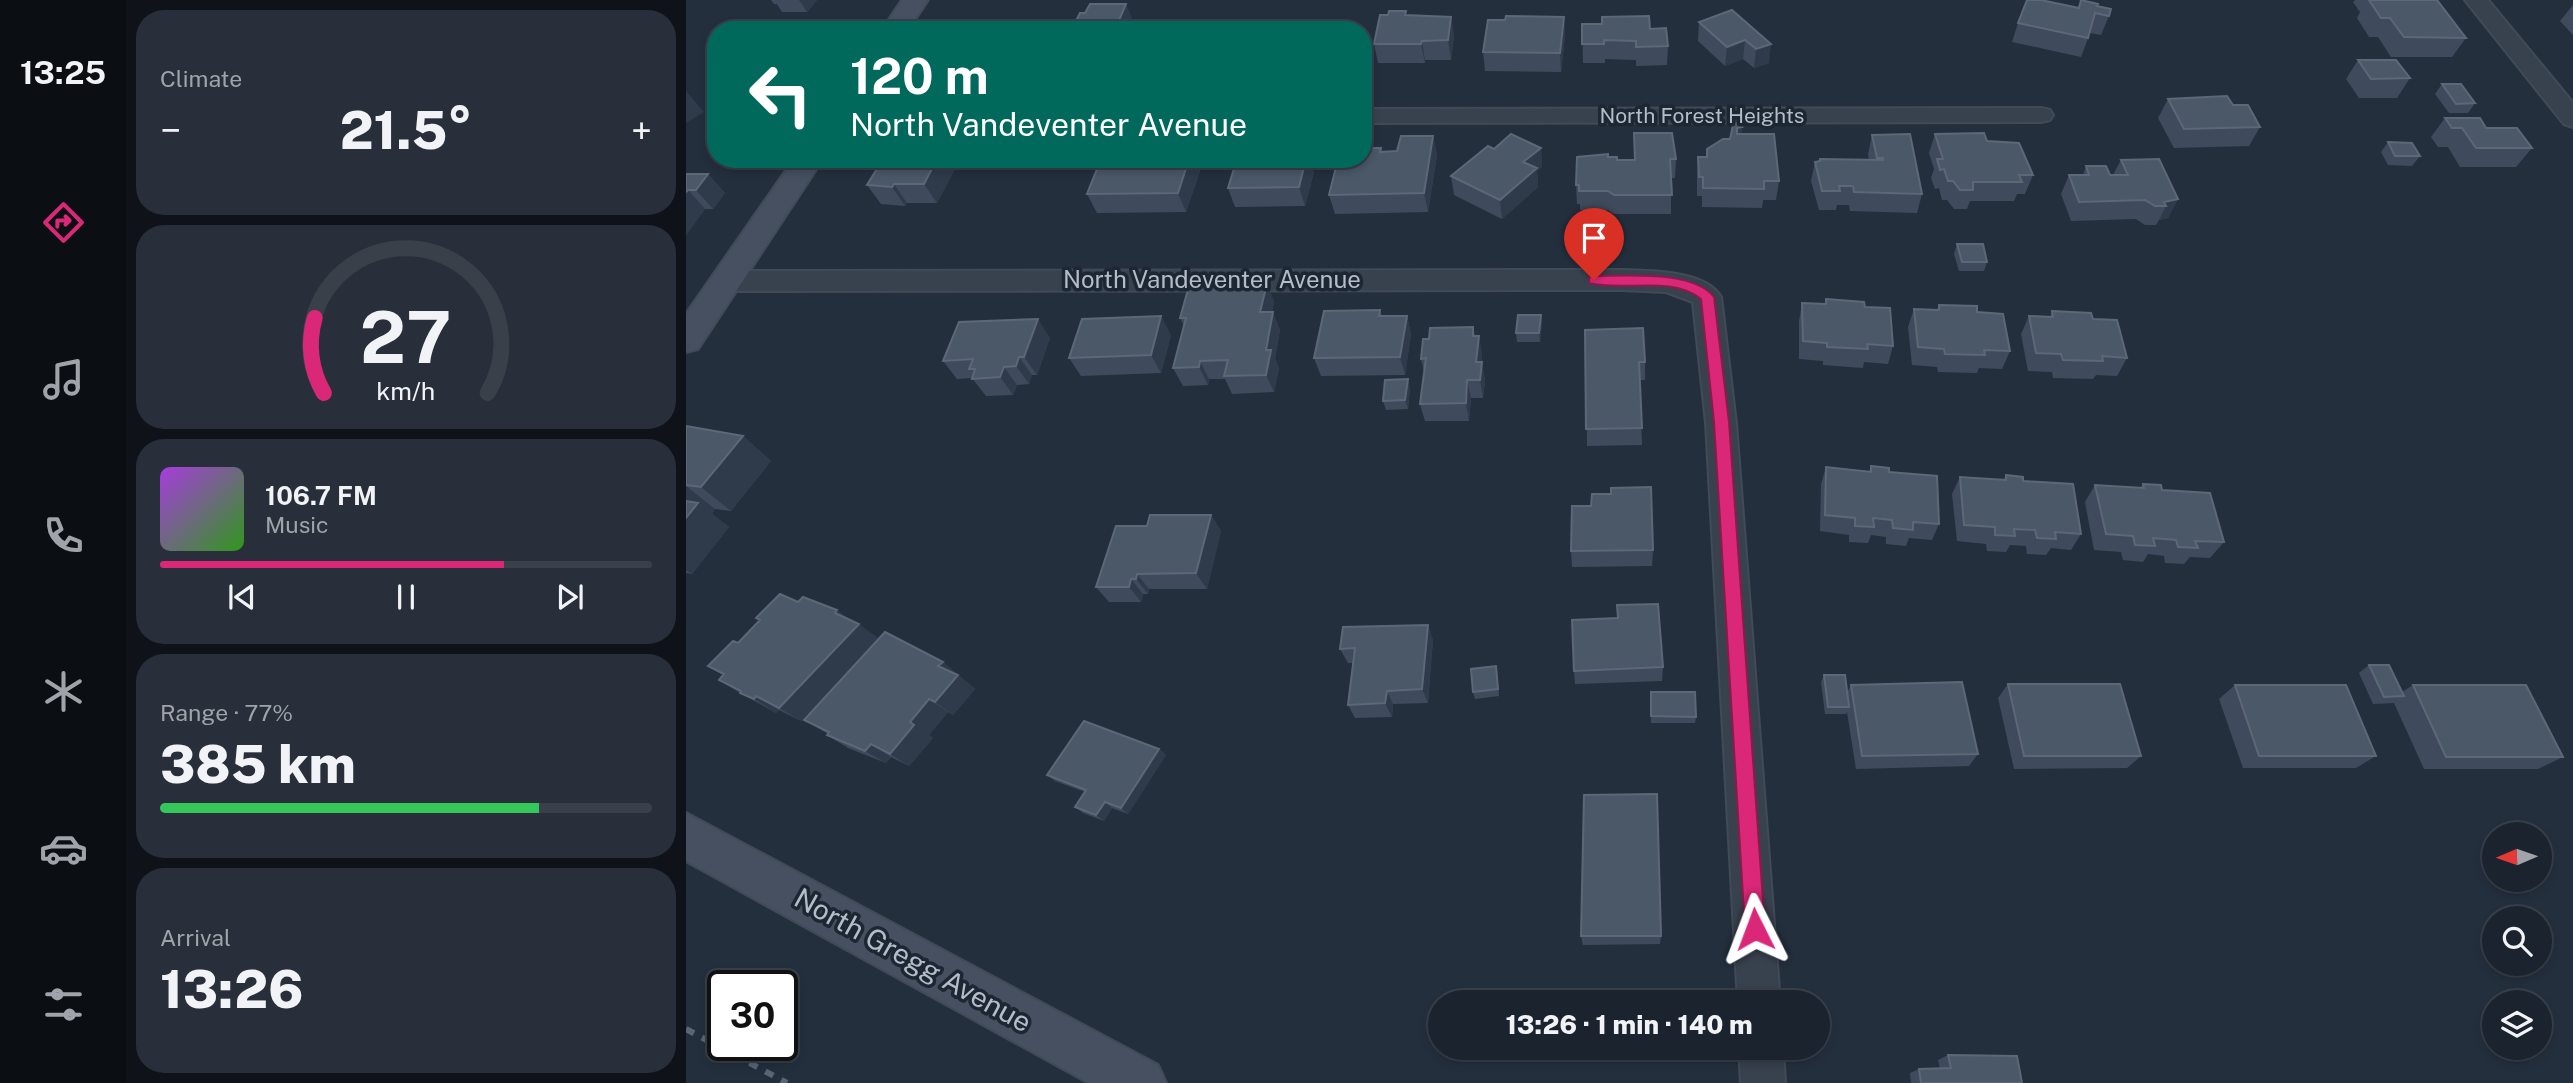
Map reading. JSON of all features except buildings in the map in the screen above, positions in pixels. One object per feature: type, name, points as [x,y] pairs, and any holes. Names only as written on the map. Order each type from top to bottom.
[{"type":"main road","points":[[901,21],[915,0]]},
{"type":"main road","points":[[686,340],[729,281],[803,168]]},
{"type":"main road","name":"North Gregg Avenue","points":[[686,836],[1140,1083]]},
{"type":"street","points":[[2476,0],[2573,119]]},
{"type":"street","name":"North Forest Heights","points":[[1372,116],[2040,116]]},
{"type":"street","name":"North Vandeventer Avenue","points":[[729,281],[1622,280],[1694,287],[1707,297],[1721,422],[1758,990]]},
{"type":"street","points":[[1762,1060],[1763,1083]]},
{"type":"railway","points":[[686,1029],[787,1083]]},
{"type":"route","points":[[1594,280],[1663,282],[1694,287],[1707,297],[1721,422],[1755,929]]}]
